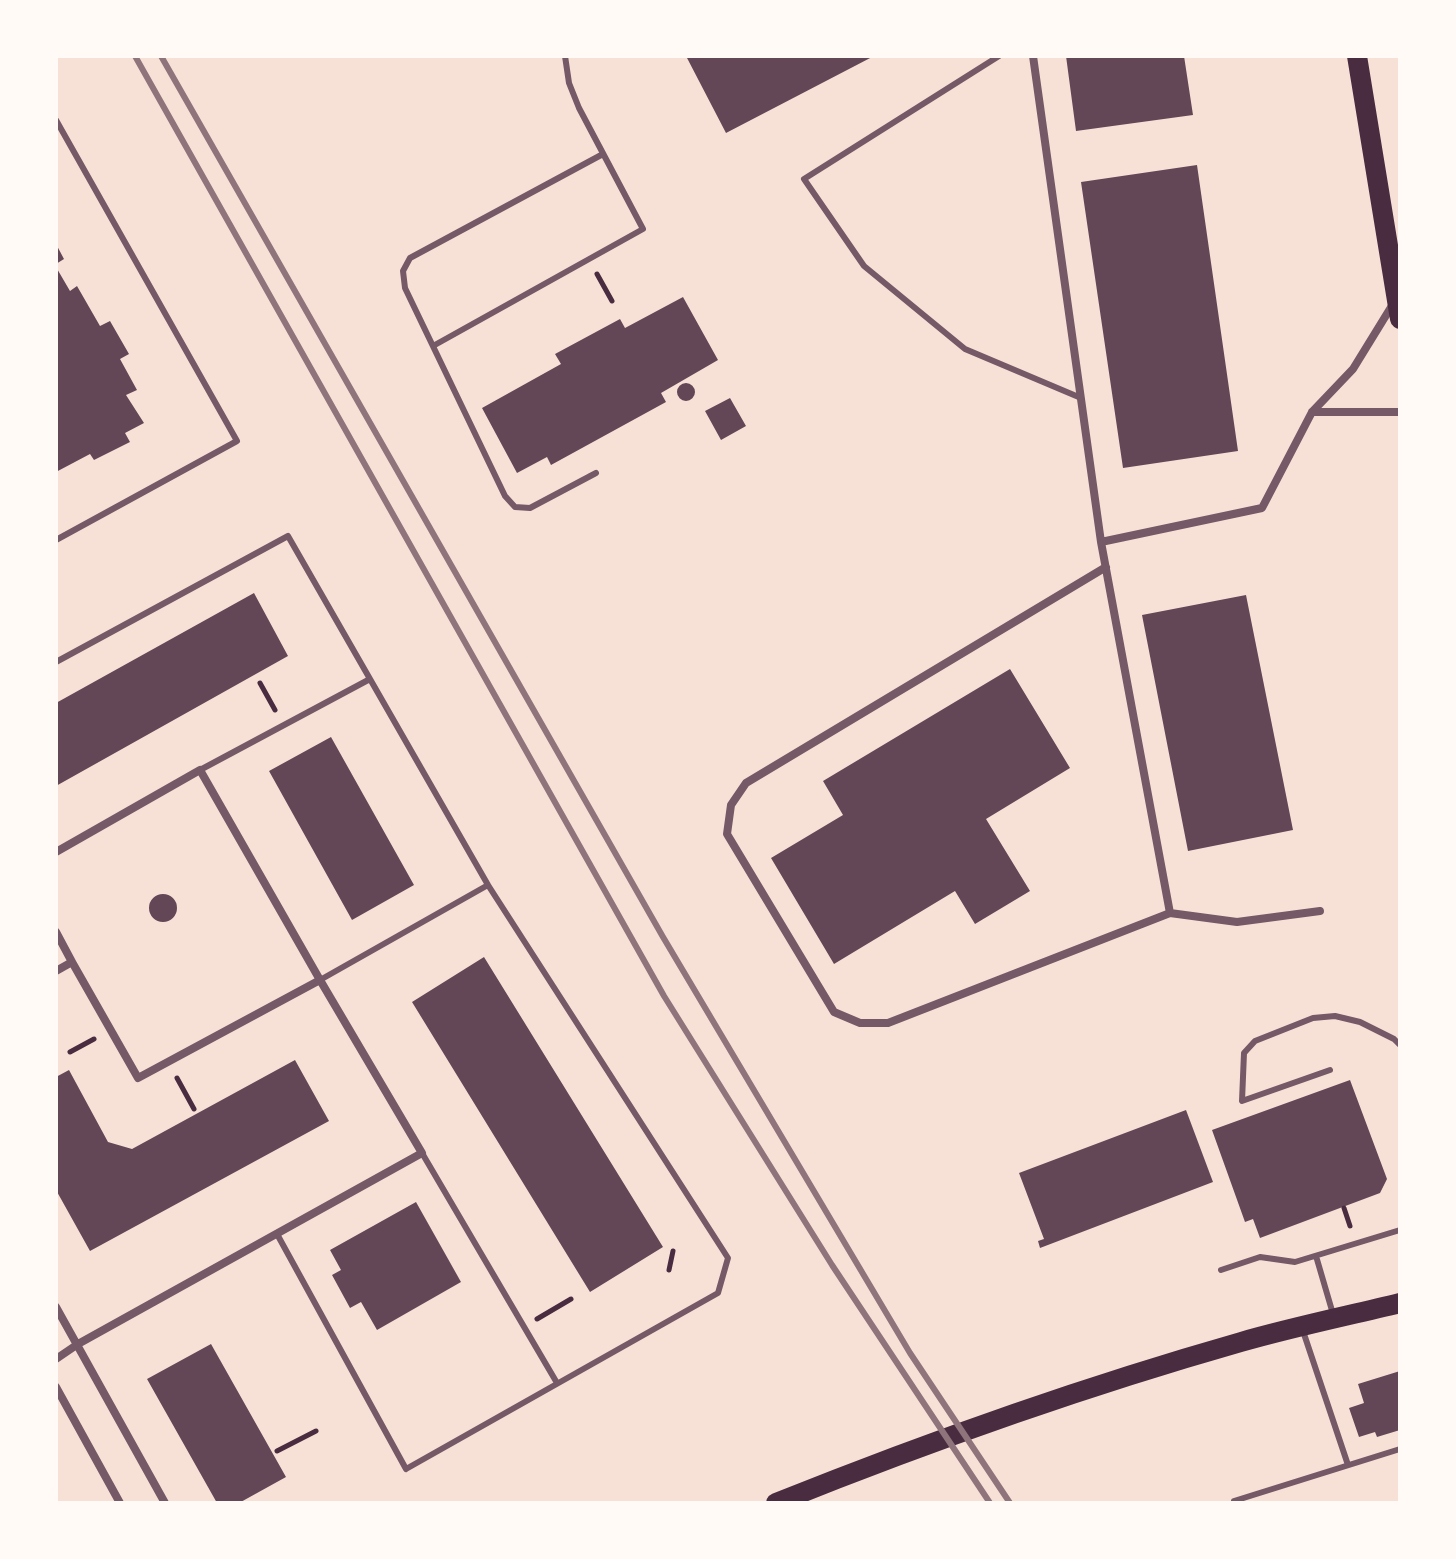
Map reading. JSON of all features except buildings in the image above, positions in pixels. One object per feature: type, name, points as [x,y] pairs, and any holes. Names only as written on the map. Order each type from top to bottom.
[{"type":"main road","points":[[1357,56],[1398,309]]},
{"type":"main road","points":[[776,1503],[1050,1401],[1242,1342],[1400,1303]]},
{"type":"street","points":[[1033,56],[1101,542],[1170,913]]},
{"type":"street","points":[[1101,542],[1262,508],[1312,412],[1353,369],[1381,327],[1398,309]]},
{"type":"street","points":[[1312,412],[1400,412]]},
{"type":"street","points":[[1106,567],[746,783],[731,805],[727,834],[834,1012],[860,1023],[888,1023],[1170,913],[1237,922],[1320,911]]},
{"type":"street","points":[[56,852],[200,770],[422,1153],[56,1359]]},
{"type":"street","points":[[56,932],[138,1078],[320,980]]},
{"type":"street","points":[[56,971],[72,962]]},
{"type":"street","points":[[56,1307],[165,1503]]},
{"type":"street","points":[[56,1387],[120,1503]]},
{"type":"lane","points":[[433,346],[643,229],[579,108],[569,83],[565,56]]},
{"type":"lane","points":[[999,56],[804,179],[864,266],[965,349],[1081,398]]},
{"type":"lane","points":[[56,120],[237,441],[56,540]]},
{"type":"lane","points":[[596,473],[530,508],[515,507],[505,496],[405,288],[403,271],[410,258],[603,154]]},
{"type":"lane","points":[[56,662],[288,536],[488,885],[728,1258],[718,1293],[406,1469],[277,1234]]},
{"type":"lane","points":[[200,770],[370,679]]},
{"type":"lane","points":[[320,980],[488,885]]},
{"type":"lane","points":[[1330,1070],[1242,1101],[1244,1053],[1255,1041],[1313,1018],[1335,1016],[1360,1022],[1400,1045]]},
{"type":"lane","points":[[422,1153],[557,1383]]},
{"type":"lane","points":[[1221,1270],[1260,1257],[1295,1262],[1400,1230]]},
{"type":"lane","points":[[1316,1256],[1334,1319]]},
{"type":"lane","points":[[1302,1327],[1348,1465]]},
{"type":"lane","points":[[1234,1501],[1400,1449]]},
{"type":"path","points":[[589,259],[612,301]]},
{"type":"path","points":[[260,683],[284,725]]},
{"type":"path","points":[[70,1052],[111,1030]]},
{"type":"path","points":[[168,1062],[194,1109]]},
{"type":"path","points":[[669,1270],[673,1251]]},
{"type":"path","points":[[524,1327],[571,1299]]},
{"type":"path","points":[[277,1451],[316,1431]]},
{"type":"railway","points":[[135,56],[664,996],[832,1265],[990,1503]]},
{"type":"railway","points":[[161,56],[663,937],[910,1353],[1010,1503]]}]
